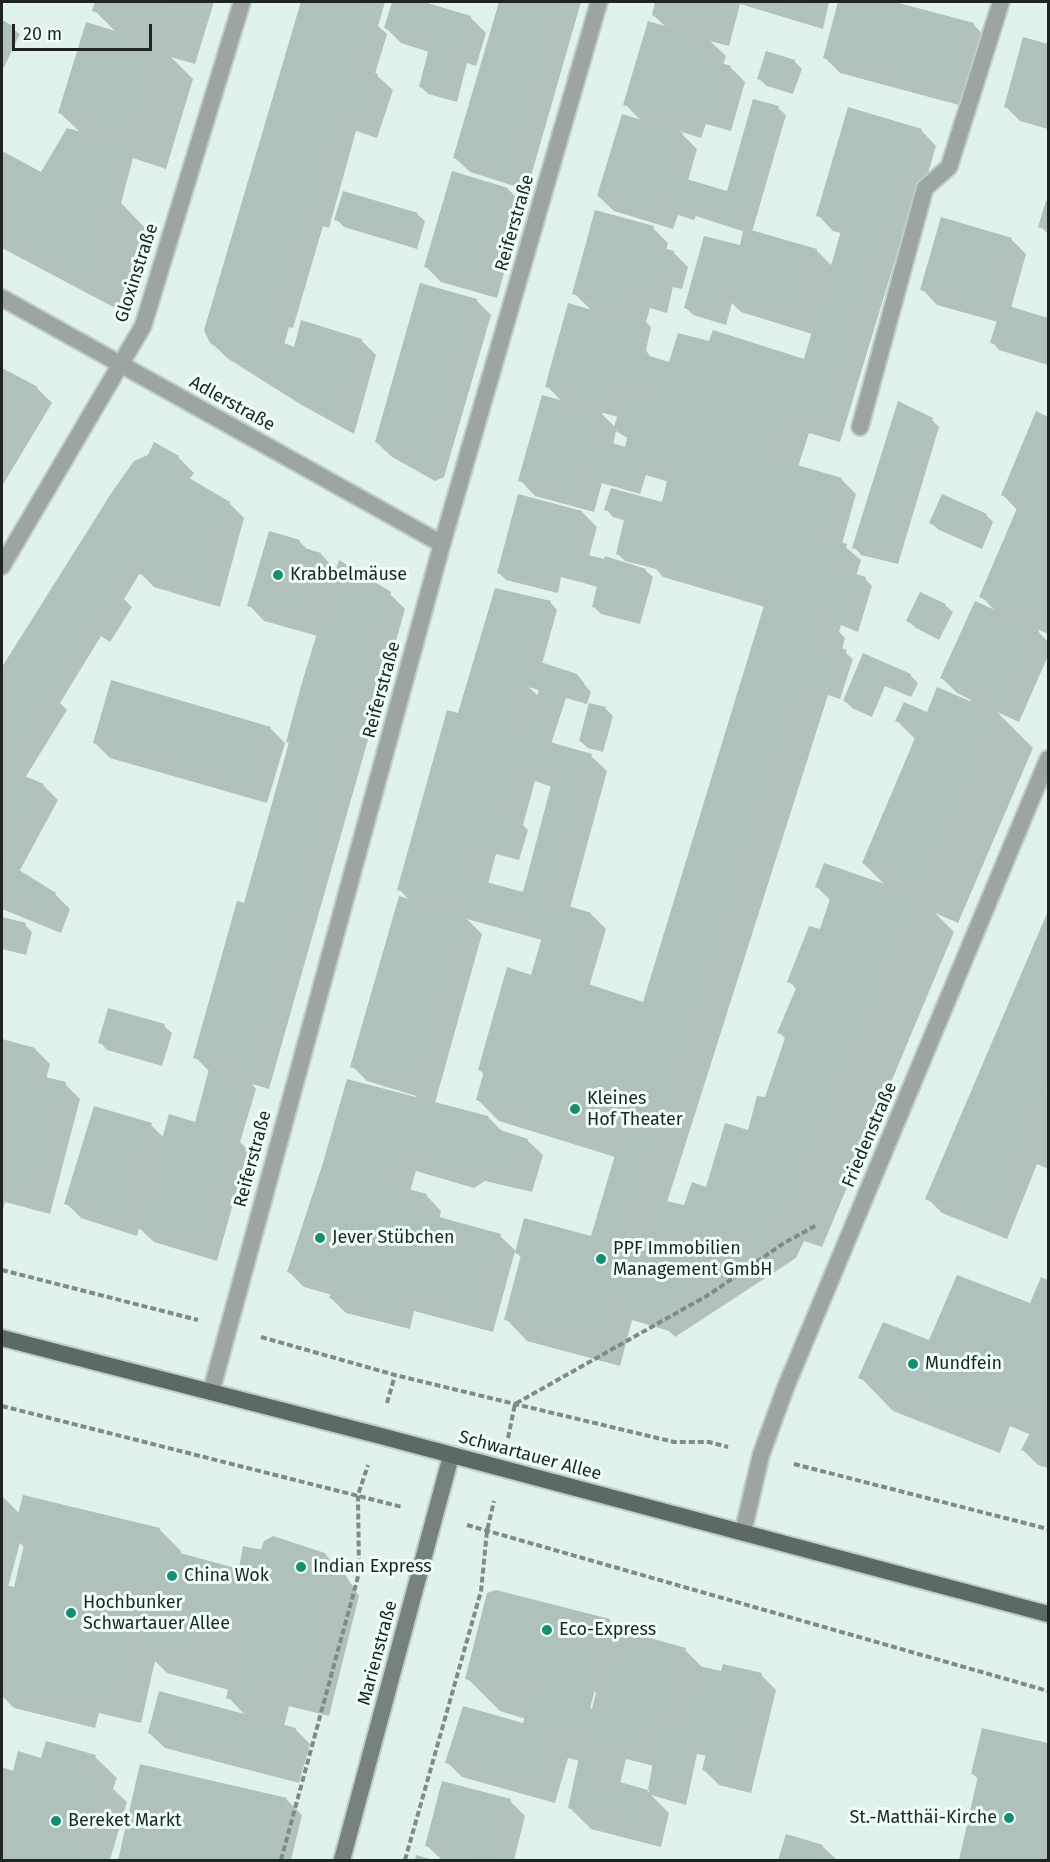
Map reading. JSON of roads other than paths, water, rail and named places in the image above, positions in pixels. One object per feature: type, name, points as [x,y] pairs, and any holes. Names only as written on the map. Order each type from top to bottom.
[{"type":"main road","name":"Schwartauer Allee","points":[[2,1338],[1048,1614]]},
{"type":"main road","name":"Marienstraße","points":[[342,1860],[451,1456]]},
{"type":"street","name":"Gloxinstraße","points":[[2,566],[143,326],[242,2]]},
{"type":"street","name":"Reiferstraße","points":[[211,1392],[442,544],[599,2]]},
{"type":"street","points":[[860,427],[925,188],[949,167],[1000,2]]},
{"type":"street","name":"Adlerstraße","points":[[2,298],[442,544]]},
{"type":"street","name":"Friedenstraße","points":[[743,1532],[761,1455],[785,1389],[1048,759]]},
{"type":"place","name":"Krabbelmäuse","points":[[278,575]]},
{"type":"place","name":"Kleines Hof Theater","points":[[575,1109]]},
{"type":"place","name":"Jever Stübchen","points":[[320,1238]]},
{"type":"place","name":"PPF Immobilien Management GmbH","points":[[601,1259]]},
{"type":"place","name":"Mundfein","points":[[913,1364]]},
{"type":"place","name":"Indian Express","points":[[301,1567]]},
{"type":"place","name":"China Wok","points":[[172,1576]]},
{"type":"place","name":"Hochbunker Schwartauer Allee","points":[[71,1613]]},
{"type":"place","name":"Eco-Express","points":[[547,1630]]},
{"type":"place","name":"St.-Matthäi-Kirche","points":[[1009,1818]]},
{"type":"place","name":"Bereket Markt","points":[[56,1821]]}]
